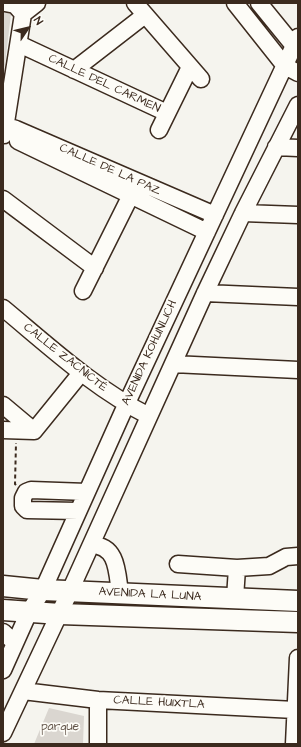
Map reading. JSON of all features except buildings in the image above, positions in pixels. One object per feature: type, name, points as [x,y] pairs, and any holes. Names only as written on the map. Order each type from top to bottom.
[{"type":"main road","name":"AVENIDA LA LUNA","points":[[3,586],[43,590],[298,601]]},
{"type":"main road","name":"AVENIDA LA LUNA","points":[[3,610],[60,614],[298,622]]},
{"type":"street","points":[[37,3],[15,6],[19,44],[4,130],[134,189],[207,232]]},
{"type":"street","points":[[234,3],[292,70]]},
{"type":"street","points":[[259,3],[297,44]]},
{"type":"street","points":[[74,70],[140,9],[201,79]]},
{"type":"street","name":"CALLE DEL CARMEN","points":[[19,44],[167,112]]},
{"type":"street","name":"AVENIDA KOHUNLICH","points":[[3,670],[29,612],[43,590],[126,405],[215,215],[292,70],[297,44]]},
{"type":"street","points":[[159,130],[190,68]]},
{"type":"street","name":"AVENIDA KOHUNLICH","points":[[3,733],[60,614],[205,293],[243,213],[298,105]]},
{"type":"street","points":[[276,147],[298,148]]},
{"type":"street","points":[[83,291],[134,189]]},
{"type":"street","name":"CALLE DE LA PAZ","points":[[134,189],[215,215]]},
{"type":"street","points":[[3,199],[95,268]]},
{"type":"street","points":[[243,213],[298,215]]},
{"type":"street","points":[[205,293],[298,297]]},
{"type":"street","name":"CALLE ZACNICTÉ","points":[[3,308],[81,373],[126,405],[149,416]]},
{"type":"street","points":[[173,364],[298,370]]},
{"type":"street","points":[[34,431],[81,373]]},
{"type":"street","points":[[3,405],[34,431]]},
{"type":"street","points":[[10,430],[34,431]]},
{"type":"street","points":[[78,511],[27,510],[23,506],[23,498],[26,492],[31,490],[87,492]]},
{"type":"street","points":[[91,545],[98,545],[106,548],[114,558],[120,593]]},
{"type":"street","points":[[178,564],[237,568],[269,566],[281,559],[298,556]]},
{"type":"street","points":[[235,598],[237,568]]},
{"type":"street","points":[[3,632],[15,643]]},
{"type":"street","points":[[294,744],[298,658]]},
{"type":"street","name":"CALLE HUIXTLA","points":[[23,691],[98,700],[295,710]]},
{"type":"street","points":[[98,700],[98,744]]},
{"type":"path","points":[[10,430],[15,484],[26,492]]},
{"type":"green space","points":[[3,12],[11,14],[3,81]]},
{"type":"green space","name":"parque","points":[[49,708],[84,716],[83,744],[34,744]]}]
